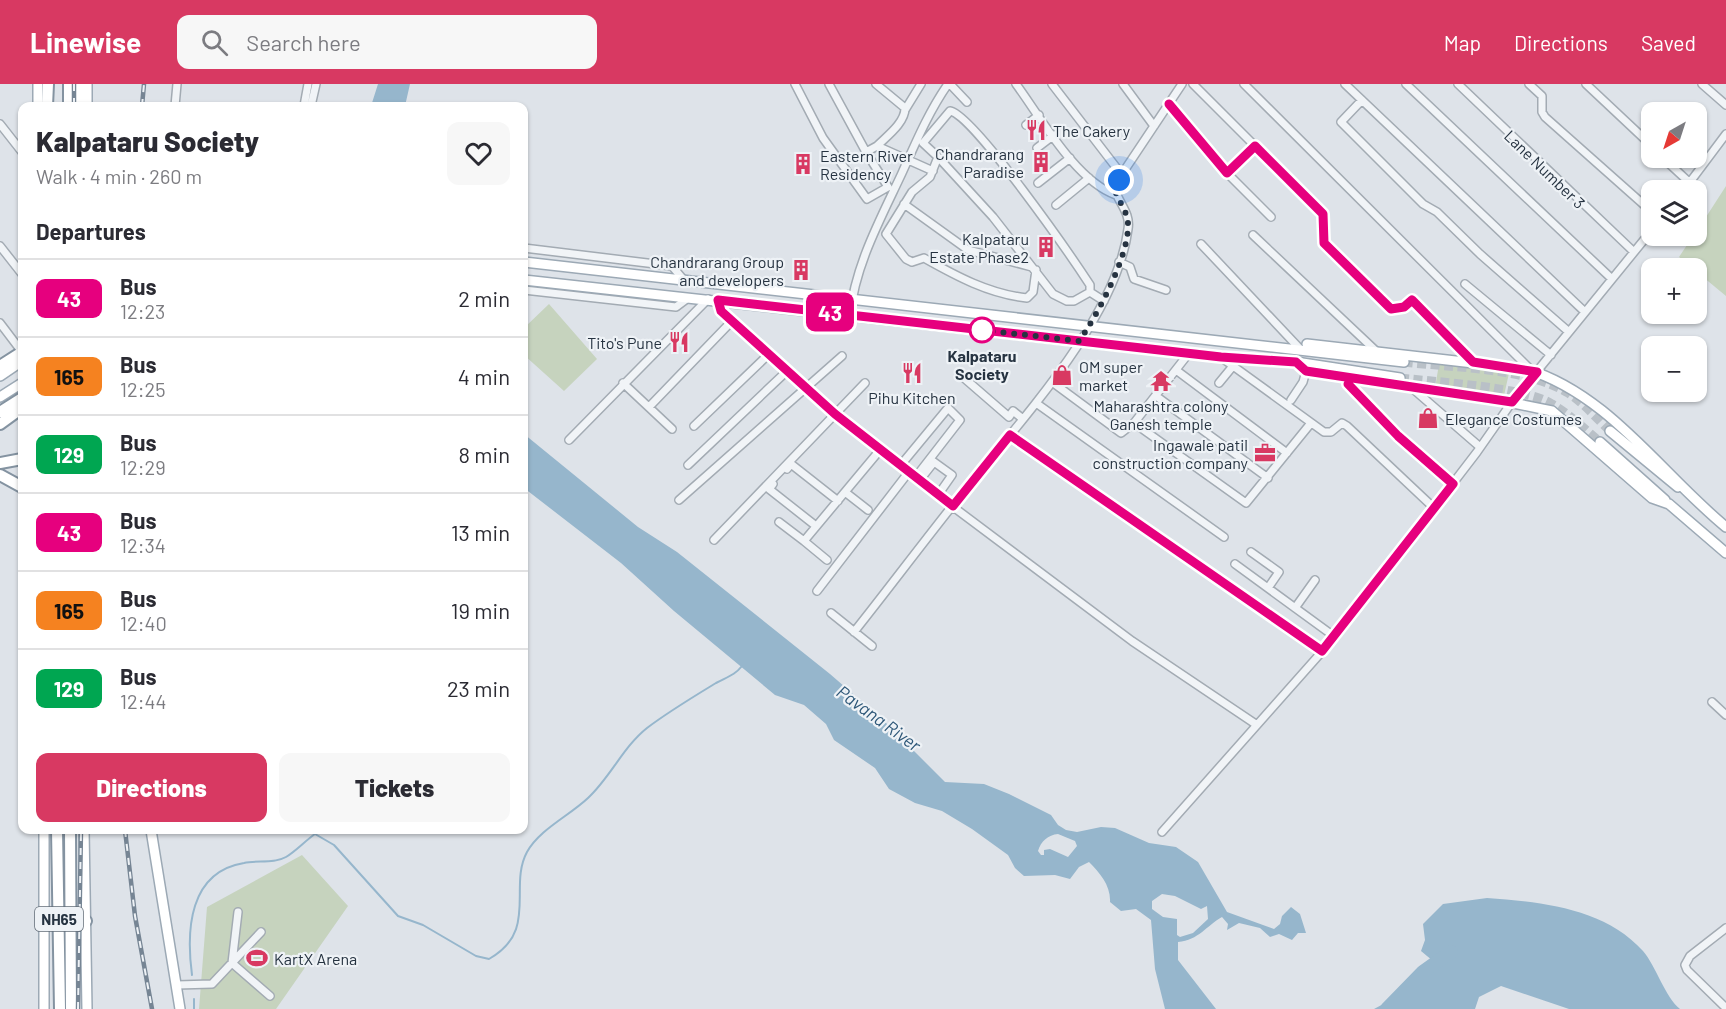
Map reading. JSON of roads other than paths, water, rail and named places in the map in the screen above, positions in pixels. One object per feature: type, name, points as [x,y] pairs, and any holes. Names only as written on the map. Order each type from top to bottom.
[{"type":"highway","points":[[47,102],[48,84]]},
{"type":"highway","points":[[54,84],[54,102]]},
{"type":"highway","points":[[69,84],[69,102]]},
{"type":"highway","points":[[0,366],[18,355]]},
{"type":"highway","points":[[0,412],[18,401]]},
{"type":"highway","points":[[0,424],[18,411]]},
{"type":"highway","points":[[0,463],[18,460]]},
{"type":"highway","points":[[0,475],[18,485]]},
{"type":"highway","name":"NH65","points":[[57,834],[60,1009]]},
{"type":"highway","name":"NH65","points":[[70,834],[71,1009]]},
{"type":"highway","points":[[71,922],[86,921]]},
{"type":"main road","points":[[38,84],[38,102]]},
{"type":"main road","points":[[80,102],[84,86]]},
{"type":"main road","points":[[84,86],[86,102]]},
{"type":"main road","points":[[528,262],[1090,324],[1404,362]]},
{"type":"main road","points":[[528,280],[713,299],[1221,357],[1296,362],[1400,378]]},
{"type":"main road","points":[[1301,350],[1307,344],[1473,362],[1535,372],[1569,386],[1599,410],[1671,474],[1696,502]]},
{"type":"main road","points":[[1296,362],[1306,371],[1512,402],[1552,411],[1652,498],[1668,504]]},
{"type":"main road","points":[[0,376],[18,364]]},
{"type":"main road","points":[[0,397],[18,386]]},
{"type":"main road","points":[[1610,430],[1726,527]]},
{"type":"main road","points":[[1600,442],[1726,553]]},
{"type":"main road","points":[[44,834],[44,1009]]},
{"type":"main road","points":[[84,834],[87,1009]]},
{"type":"main road","points":[[152,834],[180,1009]]},
{"type":"street","points":[[175,102],[177,84]]},
{"type":"street","points":[[305,102],[308,84]]},
{"type":"street","points":[[312,102],[315,84]]},
{"type":"street","points":[[795,84],[823,138],[867,199],[888,187],[829,84]]},
{"type":"street","points":[[876,84],[905,110]]},
{"type":"street","points":[[866,152],[877,146],[896,128],[921,84]]},
{"type":"street","points":[[850,315],[858,275],[921,128],[949,84],[967,102]]},
{"type":"street","points":[[1016,84],[1070,158],[1098,187],[1116,195]]},
{"type":"street","points":[[1052,84],[1122,175]]},
{"type":"street","points":[[1123,84],[1154,126]]},
{"type":"street","points":[[854,632],[1052,382],[1104,301],[1129,228],[1127,214],[1116,195],[1114,186],[1182,84]]},
{"type":"street","points":[[1193,84],[1323,214],[1324,243],[1335,255],[1391,309],[1404,307],[1412,300],[1473,362]]},
{"type":"street","points":[[1244,84],[1535,372]]},
{"type":"street","points":[[1345,84],[1585,312]]},
{"type":"street","points":[[1406,84],[1612,279]]},
{"type":"street","name":"Lane Number 3","points":[[1458,84],[1634,252]]},
{"type":"street","points":[[1529,84],[1542,96],[1542,112],[1545,117],[1641,202]]},
{"type":"street","points":[[1586,84],[1641,136]]},
{"type":"street","points":[[1702,84],[1726,105]]},
{"type":"street","points":[[1362,100],[1341,122],[1423,204],[1437,212],[1569,332]]},
{"type":"street","points":[[1169,104],[1227,173],[1271,217]]},
{"type":"street","points":[[953,111],[968,125],[1047,221],[1090,285],[1090,292],[1074,301],[1067,301],[1053,294],[993,217],[923,143],[941,119],[953,111]]},
{"type":"street","points":[[1026,125],[1039,115]]},
{"type":"street","points":[[0,123],[18,147]]},
{"type":"street","points":[[1692,180],[1726,134]]},
{"type":"street","points":[[1037,148],[1054,135]]},
{"type":"street","points":[[877,146],[933,171]]},
{"type":"street","points":[[1227,173],[1255,146]]},
{"type":"street","points":[[938,157],[927,181],[912,192],[886,234],[906,259],[912,262],[924,258],[970,283],[1027,298],[1034,292],[1034,269]]},
{"type":"street","points":[[1038,183],[1070,158]]},
{"type":"street","points":[[1674,168],[1687,180]]},
{"type":"street","points":[[1056,205],[1089,178]]},
{"type":"street","points":[[904,204],[968,250],[1034,269]]},
{"type":"street","points":[[1253,235],[1376,351]]},
{"type":"street","points":[[1162,832],[1335,637],[1453,484],[1535,372],[1641,243]]},
{"type":"street","points":[[1201,244],[1301,350]]},
{"type":"street","points":[[0,246],[18,269]]},
{"type":"street","points":[[528,248],[672,266],[682,278]]},
{"type":"street","points":[[1119,262],[1131,268],[1134,279],[1167,290]]},
{"type":"street","points":[[1465,284],[1551,355]]},
{"type":"street","points":[[528,290],[676,307],[691,297]]},
{"type":"street","points":[[1090,292],[1104,301]]},
{"type":"street","points":[[569,440],[623,383],[713,299],[723,315],[788,370],[835,414],[908,473],[1132,641],[1257,725]]},
{"type":"street","points":[[649,407],[731,322]]},
{"type":"street","points":[[0,323],[18,347]]},
{"type":"street","points":[[1052,382],[1118,432],[1126,431],[1189,353]]},
{"type":"street","points":[[694,426],[769,354]]},
{"type":"street","points":[[679,500],[842,356]]},
{"type":"street","points":[[1221,357],[1328,434],[1342,423],[1347,426],[1434,508]]},
{"type":"street","points":[[1219,383],[1233,366]]},
{"type":"street","points":[[688,465],[788,370]]},
{"type":"street","points":[[1176,370],[1287,453]]},
{"type":"street","points":[[1291,400],[1303,382],[1306,371]]},
{"type":"street","points":[[1345,377],[1359,398],[1453,484]]},
{"type":"street","points":[[964,378],[1009,417],[1013,411],[1023,419]]},
{"type":"street","points":[[623,383],[672,429]]},
{"type":"street","points":[[714,540],[865,383]]},
{"type":"street","points":[[1410,386],[1480,447]]},
{"type":"street","points":[[1156,396],[1268,478]]},
{"type":"street","points":[[1036,403],[1224,537]]},
{"type":"street","points":[[900,466],[948,408],[960,420],[917,479]]},
{"type":"street","points":[[1134,423],[1243,502],[1251,499],[1311,423]]},
{"type":"street","points":[[1010,435],[1319,650],[1324,649]]},
{"type":"street","points":[[804,541],[880,450]]},
{"type":"street","points":[[917,479],[934,462],[938,463],[952,475],[938,495]]},
{"type":"street","points":[[816,526],[769,489],[791,464],[838,501]]},
{"type":"street","points":[[817,591],[908,473]]},
{"type":"street","points":[[845,492],[868,510]]},
{"type":"street","points":[[779,522],[827,560]]},
{"type":"street","points":[[1251,552],[1279,572],[1269,588]]},
{"type":"street","points":[[1235,564],[1335,637]]},
{"type":"street","points":[[1295,608],[1316,580]]},
{"type":"street","points":[[831,613],[872,646]]},
{"type":"street","points":[[1712,702],[1726,715]]},
{"type":"street","points":[[232,963],[238,912]]},
{"type":"street","points":[[1726,928],[1690,956],[1685,965],[1687,970],[1726,1008]]},
{"type":"street","points":[[177,985],[212,984],[261,932]]},
{"type":"street","points":[[232,963],[270,996]]},
{"type":"water","points":[[378,84],[410,84],[406,102],[372,102]]},
{"type":"water","points":[[528,437],[638,527],[677,552],[830,674],[882,719],[945,782],[984,784],[1051,815],[1058,825],[1066,830],[1077,832],[1101,827],[1115,828],[1149,843],[1176,847],[1198,862],[1227,912],[1274,929],[1291,907],[1300,914],[1306,933],[1298,933],[1292,940],[1279,934],[1270,937],[1260,928],[1239,923],[1227,930],[1228,924],[1222,917],[1197,936],[1178,942],[1178,960],[1216,1009],[1165,1009],[1155,969],[1151,920],[1136,909],[1121,911],[1110,902],[1107,885],[1089,862],[1079,867],[1070,879],[1055,875],[1024,876],[1015,868],[1008,855],[972,829],[942,811],[915,803],[889,789],[875,768],[834,740],[826,724],[804,705],[775,695],[674,611],[621,563],[528,491]],"holes":[[[1058,834],[1075,841],[1077,846],[1068,857],[1050,849],[1044,850],[1044,855],[1038,851],[1043,841]],[[1162,894],[1175,896],[1201,909],[1207,906],[1208,919],[1193,933],[1180,937],[1177,935],[1177,919],[1163,917],[1152,909],[1152,901]]]},
{"type":"water","points":[[1487,898],[1550,905],[1591,916],[1610,925],[1643,951],[1670,997],[1680,1009],[1569,1009],[1501,986],[1479,997],[1475,1009],[1374,1009],[1415,987],[1439,966],[1421,951],[1425,940],[1423,924],[1443,904]]},
{"type":"waterway","points":[[192,975],[191,922],[202,891],[212,878],[226,869],[244,863],[281,859],[290,855],[315,834],[334,845],[398,916],[423,925],[476,956],[489,959],[504,948],[513,935],[520,908],[522,865],[527,852],[539,836],[588,798],[631,744],[647,728],[690,699],[734,674],[742,666]]},
{"type":"waterway","name":"Pavana River","points":[[1387,1009],[1423,972],[1451,952]]},
{"type":"waterway","points":[[194,999],[194,1009]]},
{"type":"tunnel","points":[[1404,362],[1510,373],[1551,384],[1574,397],[1610,431]]},
{"type":"tunnel","points":[[1400,378],[1502,389],[1539,398],[1565,412],[1600,442]]},
{"type":"railway","points":[[74,84],[74,102]]},
{"type":"railway","points":[[142,102],[144,84]]},
{"type":"railway","points":[[78,1009],[81,834]]},
{"type":"railway","points":[[125,834],[135,916],[152,1009]]},
{"type":"place","name":"The Cakery","points":[[1036,130]]},
{"type":"place","name":"Chandrarang Paradise","points":[[1041,162]]},
{"type":"place","name":"Eastern River Residency","points":[[803,164]]},
{"type":"place","name":"Kalpataru Estate Phase2","points":[[1046,247]]},
{"type":"place","name":"Chandrarang Group and developers","points":[[801,270]]},
{"type":"place","name":"Kalpataru Society","points":[[982,330]]},
{"type":"place","name":"Tito's Pune","points":[[679,342]]},
{"type":"place","name":"Pihu Kitchen","points":[[912,373]]},
{"type":"place","name":"OM super market","points":[[1062,375]]},
{"type":"place","name":"Maharashtra colony Ganesh temple","points":[[1161,381]]},
{"type":"place","name":"Elegance Costumes","points":[[1428,418]]},
{"type":"place","name":"Ingawale patil construction company","points":[[1265,453]]},
{"type":"place","name":"KartX Arena","points":[[257,958]]}]
